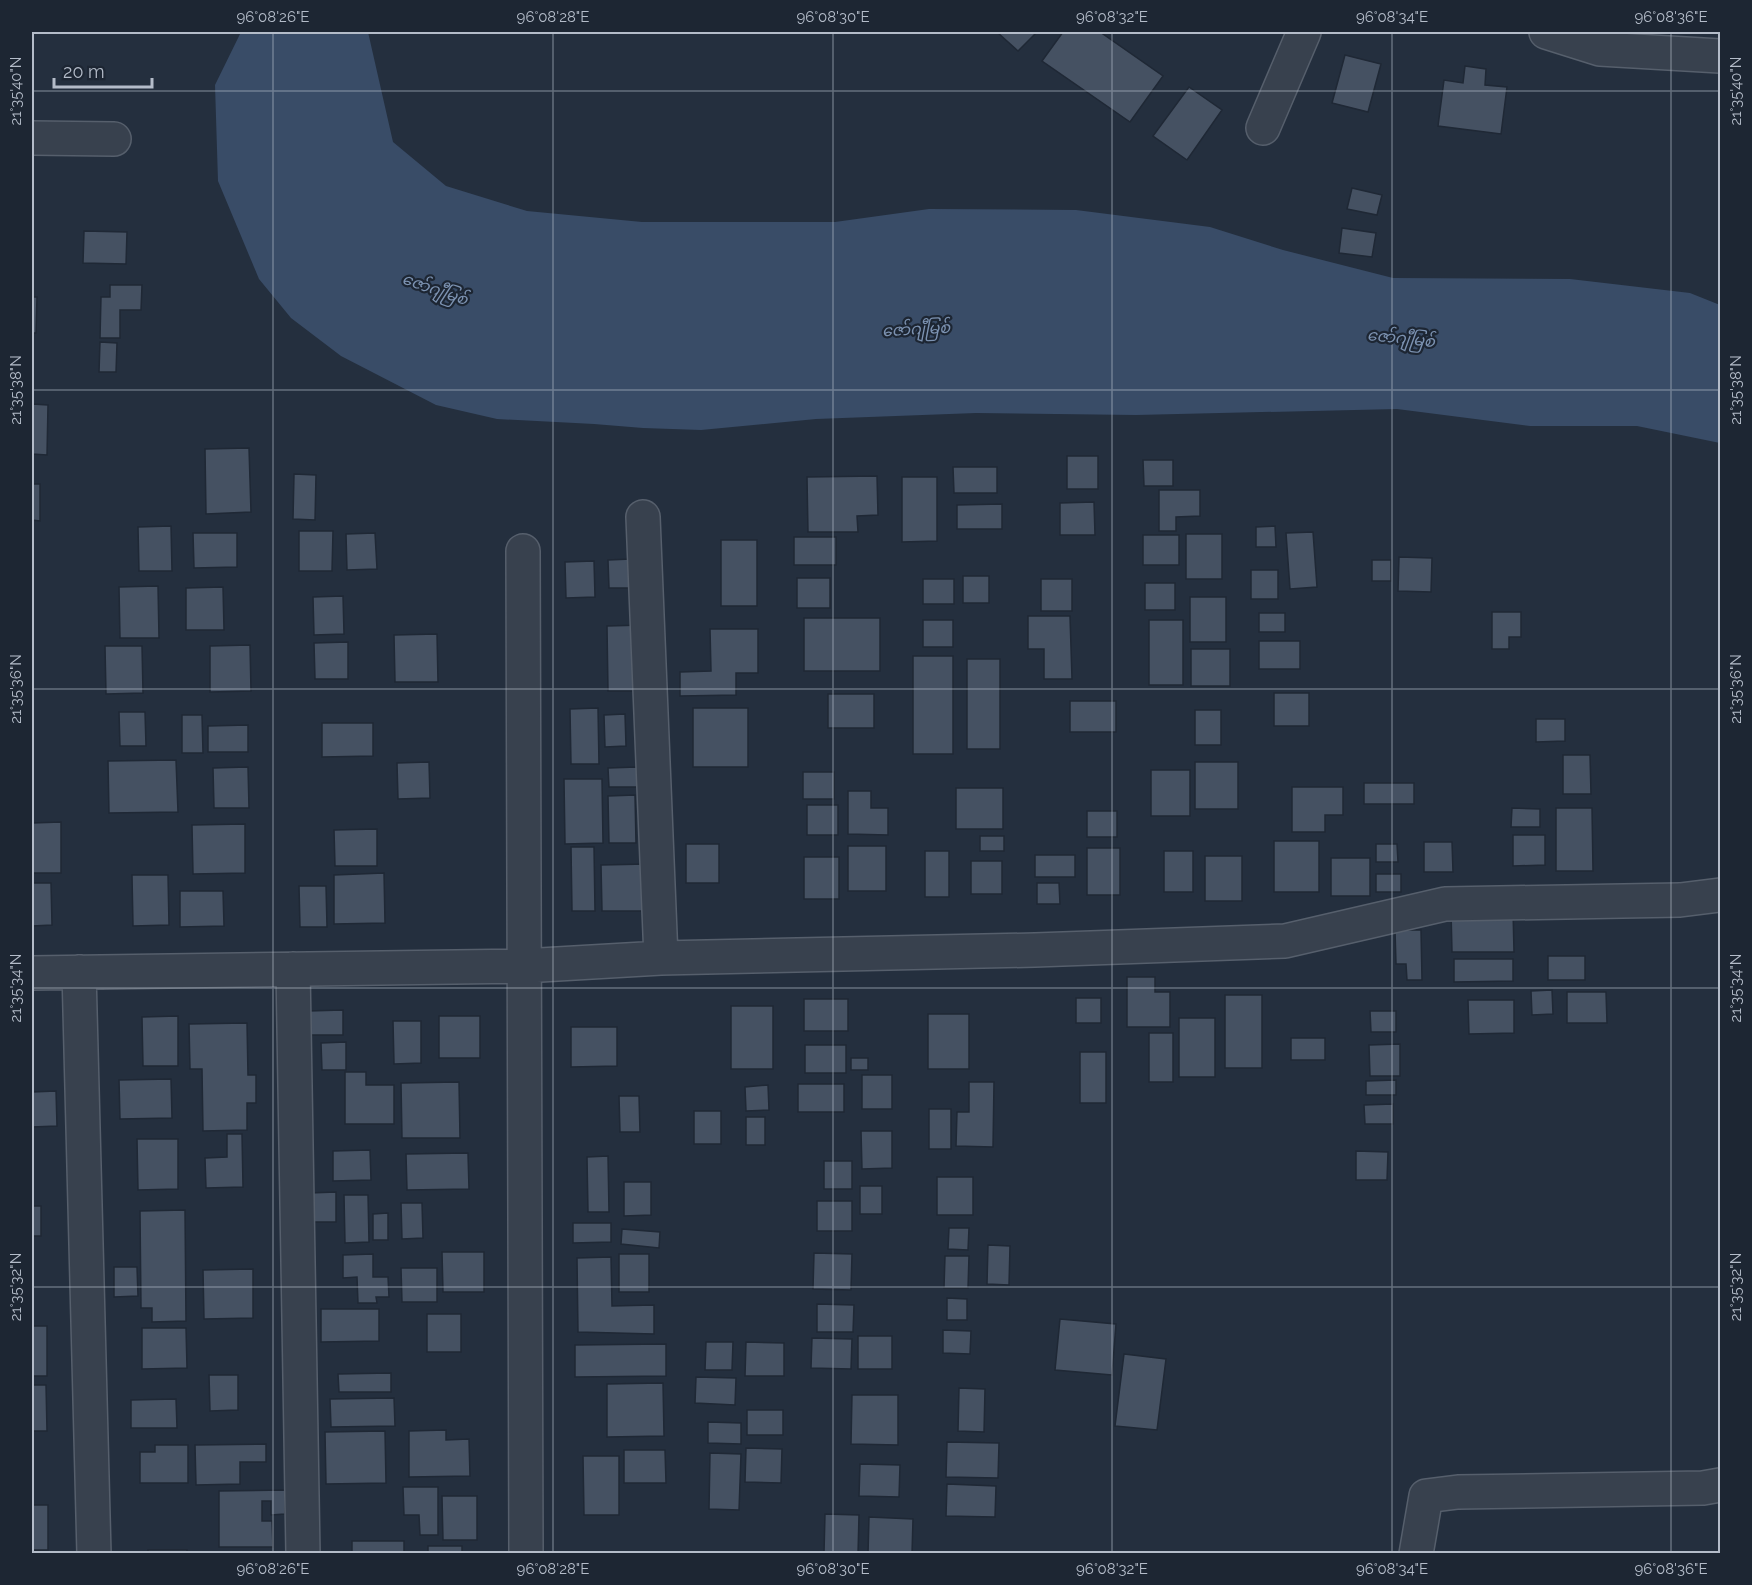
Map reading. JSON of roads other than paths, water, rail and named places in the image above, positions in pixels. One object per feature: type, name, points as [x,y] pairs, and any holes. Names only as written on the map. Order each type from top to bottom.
[{"type":"street","points":[[1263,128],[1304,32]]},
{"type":"street","points":[[1546,32],[1600,49],[1720,56]]},
{"type":"street","points":[[32,138],[114,139]]},
{"type":"street","points":[[643,517],[661,958]]},
{"type":"street","points":[[523,551],[526,1554]]},
{"type":"street","points":[[32,973],[523,966],[661,958],[1035,950],[1285,941],[1445,904],[1680,900],[1720,895]]},
{"type":"street","points":[[293,969],[303,1554]]},
{"type":"street","points":[[79,972],[94,1554]]},
{"type":"street","points":[[1416,1554],[1426,1496],[1458,1492],[1703,1488],[1720,1485]]},
{"type":"water","name":"ဇော်ဂျီမြစ်","points":[[241,32],[368,32],[393,142],[446,186],[527,211],[642,222],[835,222],[929,209],[1076,210],[1210,227],[1283,250],[1393,278],[1570,279],[1690,293],[1720,305],[1720,443],[1637,426],[1530,426],[1397,409],[1136,415],[976,413],[816,419],[701,430],[497,419],[436,405],[341,356],[291,318],[259,279],[218,181],[215,85]]}]
